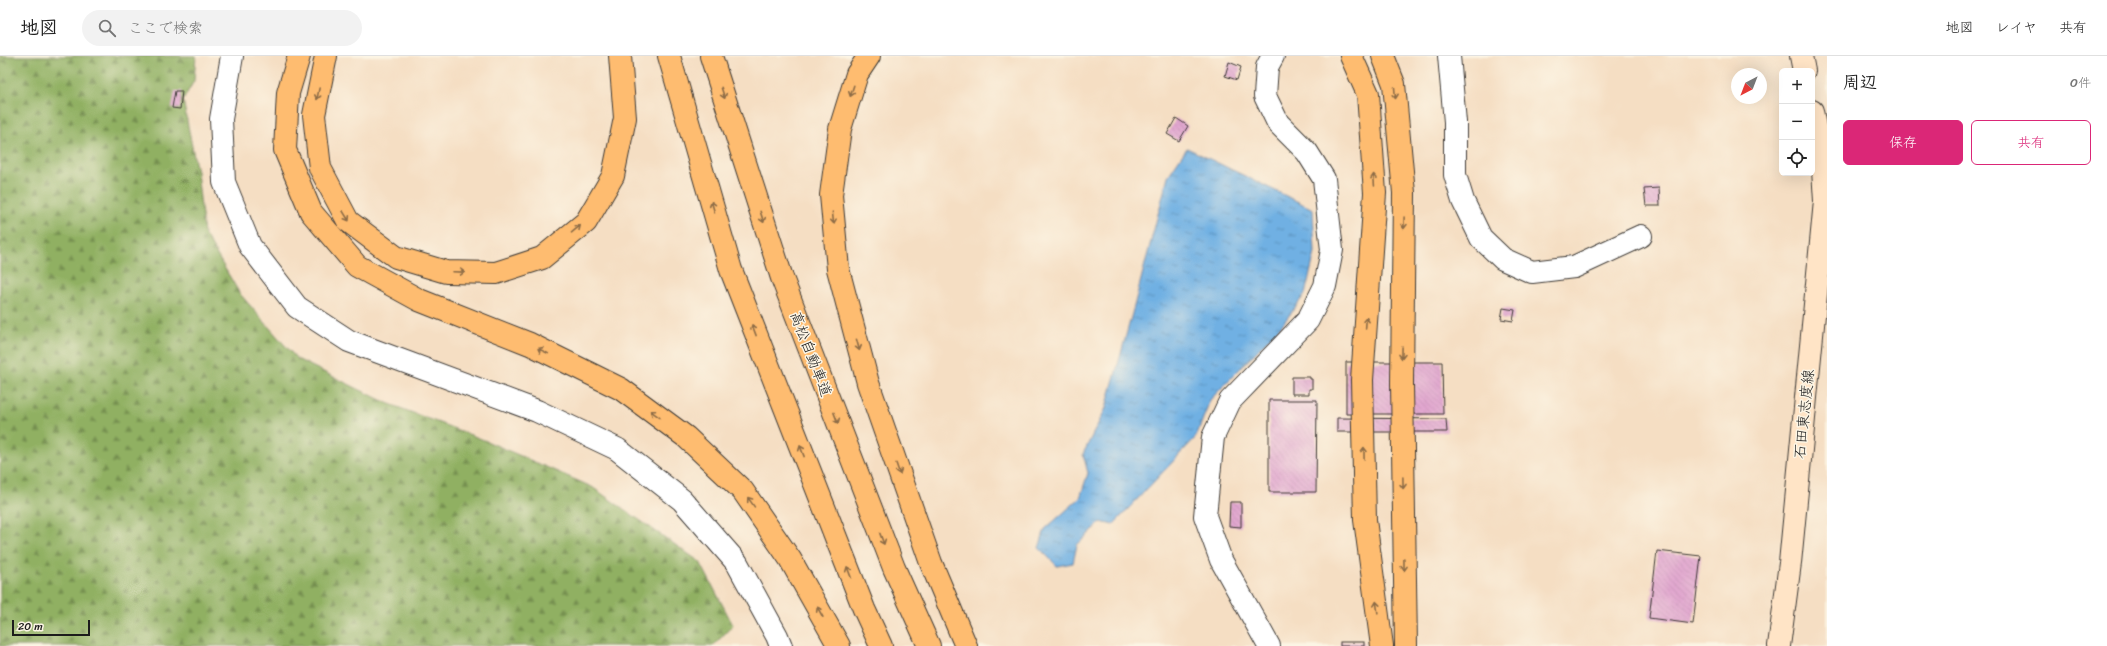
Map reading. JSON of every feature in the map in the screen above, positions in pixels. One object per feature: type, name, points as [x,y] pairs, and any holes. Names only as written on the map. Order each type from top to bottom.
[{"type":"highway","points":[[299,56],[288,93],[286,150],[311,212],[357,266],[419,300],[530,344],[621,389],[686,437],[743,491],[790,558],[839,646]]},
{"type":"highway","points":[[326,56],[314,115],[320,168],[348,221],[396,257],[446,272],[496,273],[542,258],[586,222],[613,176],[625,118],[620,56]]},
{"type":"highway","points":[[669,56],[731,270],[864,609],[881,646]]},
{"type":"highway","name":"高松自動車道","points":[[711,56],[782,278],[894,568],[929,646]]},
{"type":"highway","points":[[869,56],[857,74],[840,129],[831,195],[838,269],[868,383],[931,563],[966,646]]},
{"type":"highway","points":[[1351,56],[1368,94],[1375,193],[1362,380],[1365,520],[1382,646]]},
{"type":"highway","points":[[1383,56],[1394,84],[1404,193],[1402,383],[1406,646]]},
{"type":"main road","points":[[1801,56],[1803,68]]},
{"type":"main road","name":"石田東志度線","points":[[1779,646],[1790,563],[1825,201],[1823,170],[1815,128]]},
{"type":"street","points":[[232,56],[221,119],[224,182],[250,246],[297,307],[349,341],[536,411],[617,449],[682,500],[737,563],[778,636],[781,646]]},
{"type":"street","points":[[1269,646],[1221,560],[1205,516],[1213,437],[1230,401],[1308,320],[1325,286],[1332,250],[1324,179],[1307,152],[1278,124],[1265,96],[1267,67],[1273,56]]},
{"type":"street","points":[[1449,56],[1455,122],[1455,175],[1462,201],[1481,238],[1503,260],[1532,272],[1574,266],[1641,236]]},
{"type":"green space","points":[[0,56],[196,56],[194,81],[183,100],[197,172],[204,233],[240,294],[297,359],[387,403],[484,440],[592,487],[700,562],[733,625],[713,646],[0,646]]},
{"type":"water","points":[[1187,148],[1313,209],[1315,253],[1305,294],[1282,325],[1210,400],[1196,437],[1113,525],[1101,522],[1077,545],[1073,563],[1057,566],[1039,548],[1045,529],[1080,498],[1088,473],[1083,454],[1106,408],[1168,176]]},
{"type":"building","points":[[1229,62],[1241,67],[1237,80],[1225,76]]},
{"type":"building","points":[[175,91],[182,91],[180,109],[172,108]]},
{"type":"building","points":[[1176,118],[1188,126],[1179,141],[1167,134]]},
{"type":"building","points":[[1659,188],[1660,206],[1646,206],[1644,189]]},
{"type":"building","points":[[1503,308],[1515,310],[1513,321],[1501,319]]},
{"type":"building","points":[[1346,362],[1442,362],[1443,414],[1346,414]]},
{"type":"building","points":[[1292,377],[1310,377],[1310,379],[1312,379],[1312,389],[1309,389],[1309,394],[1292,394]]},
{"type":"building","points":[[1269,400],[1317,400],[1316,492],[1269,492]]},
{"type":"building","points":[[1337,418],[1446,419],[1447,432],[1337,432]]},
{"type":"building","points":[[1230,502],[1241,502],[1241,527],[1229,526]]},
{"type":"building","points":[[1657,551],[1701,556],[1693,624],[1649,618]]},
{"type":"building","points":[[1340,642],[1364,642],[1364,646],[1340,646]]}]
